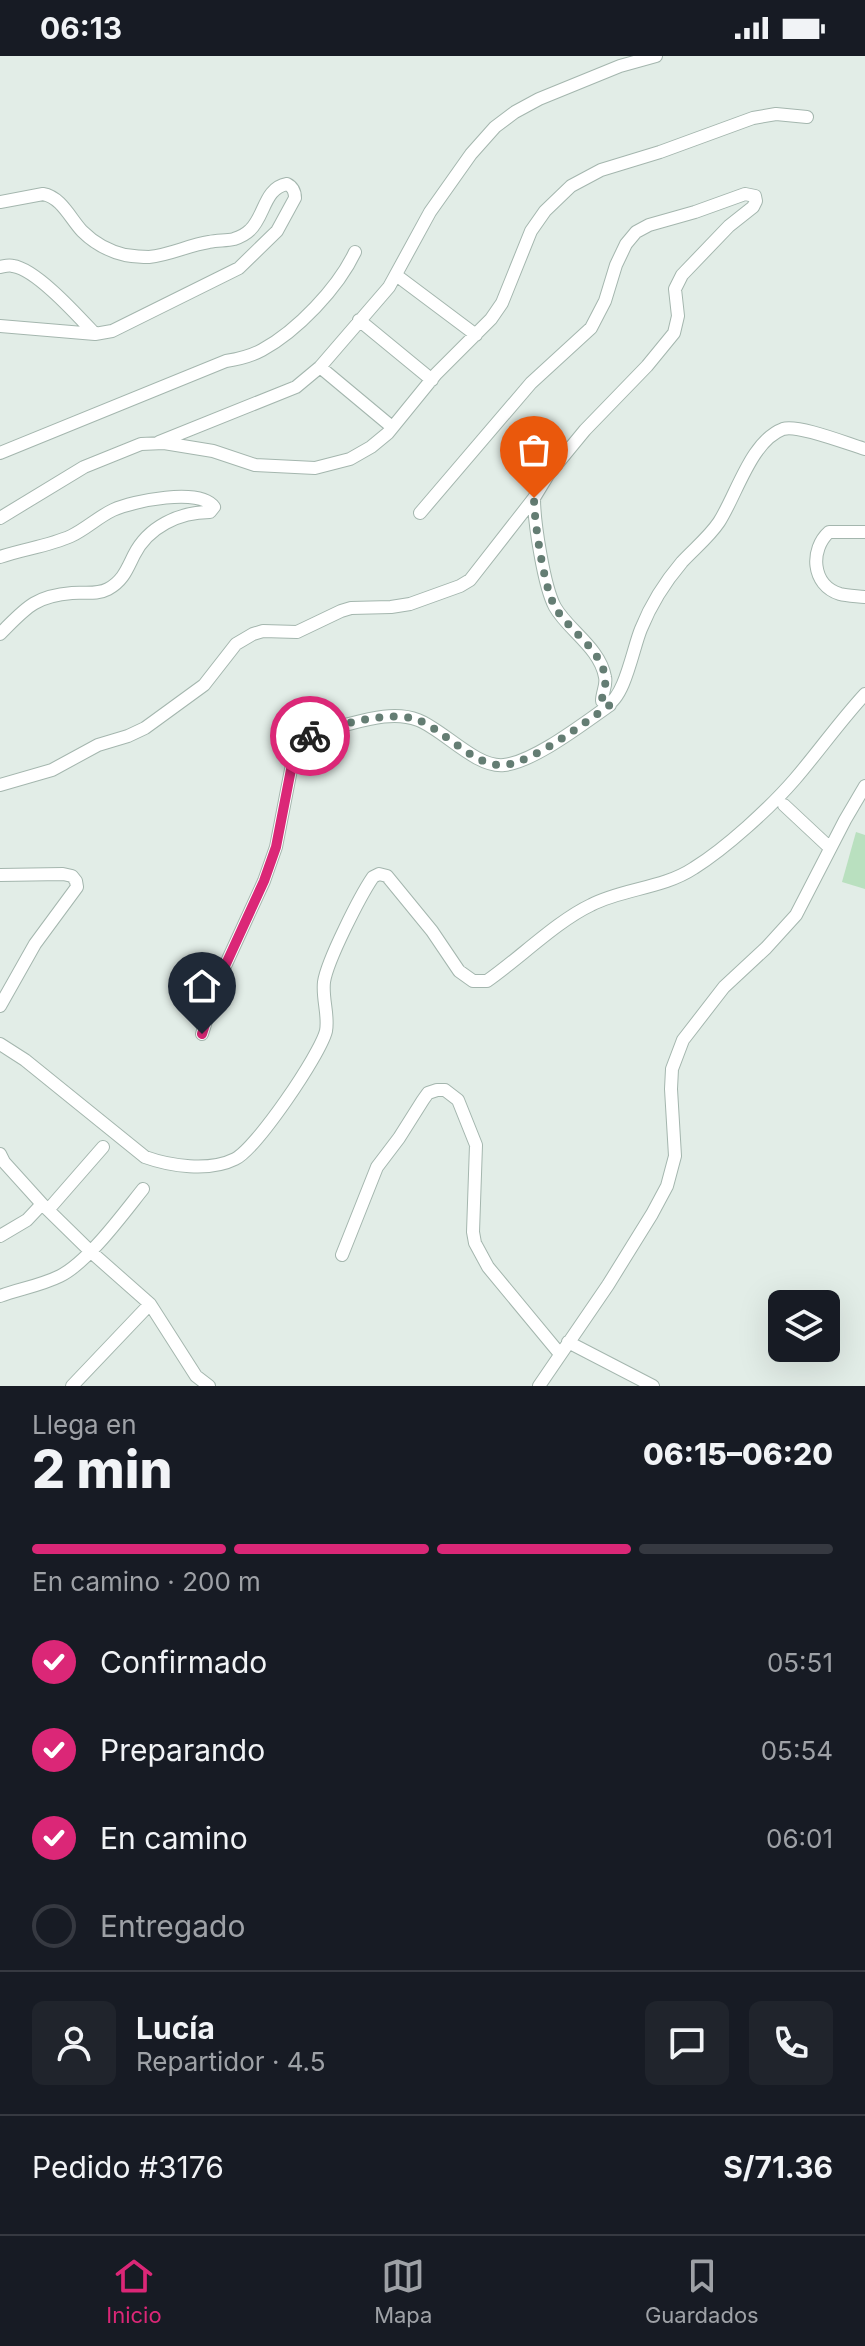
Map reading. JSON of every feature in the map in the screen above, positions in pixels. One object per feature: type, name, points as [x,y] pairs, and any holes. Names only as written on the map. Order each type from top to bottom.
[{"type":"street","points":[[156,443],[296,387],[320,367],[389,287],[430,212],[471,154],[495,127],[539,99],[620,66],[656,56]]},
{"type":"street","points":[[0,518],[84,467],[141,444],[156,443],[213,451],[249,465],[315,468],[350,459],[371,447],[392,427],[491,319],[502,303],[525,243],[538,221],[553,202],[582,179],[753,118],[776,114],[807,117]]},
{"type":"street","points":[[0,202],[49,195],[94,242],[109,251],[149,257],[243,235],[253,228],[278,186],[287,184],[293,189],[295,198],[277,231],[239,268],[112,331],[95,334],[0,326]]},
{"type":"street","points":[[0,785],[52,770],[98,745],[145,728],[204,685],[230,651],[253,634],[263,631],[297,632],[351,608],[401,606],[460,586],[474,574],[585,430],[647,366],[674,333],[678,322],[675,294],[679,279],[729,226],[753,207],[755,196],[745,194],[636,232],[616,265],[605,301],[591,328],[531,383],[420,513]]},
{"type":"street","points":[[0,453],[226,361],[263,350],[289,330],[333,287],[348,268],[355,252]]},
{"type":"street","points":[[0,267],[12,265],[30,274],[64,300],[95,334]]},
{"type":"street","points":[[396,275],[476,335]]},
{"type":"street","points":[[359,320],[432,380]]},
{"type":"street","points":[[320,367],[392,427]]},
{"type":"street","points":[[202,1034],[220,977],[264,881],[276,847],[294,754],[301,742],[313,734],[391,716],[416,719],[495,766],[507,765],[535,754],[614,701],[656,597],[680,564],[719,522],[760,445],[791,427],[865,449]]},
{"type":"street","points":[[0,557],[68,537],[116,508],[134,503],[195,497],[209,501],[214,507],[210,512],[173,519],[153,531],[136,551],[121,579],[110,588],[95,593],[44,597],[23,610],[0,634]]},
{"type":"street","points":[[534,498],[537,532],[552,601],[585,641],[603,670],[606,682],[602,701],[610,705]]},
{"type":"street","points":[[865,532],[829,532],[817,547],[815,558],[825,584],[839,593],[865,597]]},
{"type":"street","points":[[0,1044],[25,1060],[145,1157],[166,1163],[195,1165],[234,1160],[265,1128],[322,1043],[327,1020],[324,996],[328,966],[373,877],[379,874],[387,876],[463,975],[478,982],[487,981],[588,906],[611,896],[662,884],[701,864],[783,792],[865,694]]},
{"type":"street","points":[[539,1386],[608,1285],[667,1186],[675,1156],[672,1069],[683,1040],[724,987],[796,915],[865,786]]},
{"type":"street","points":[[784,805],[830,848]]},
{"type":"street","points":[[0,875],[63,874],[72,876],[77,887],[35,944],[0,1006]]},
{"type":"street","points":[[342,1255],[377,1167],[428,1093],[445,1090],[458,1100],[476,1145],[475,1243],[488,1267],[560,1354]]},
{"type":"street","points":[[0,1236],[45,1207],[103,1147]]},
{"type":"street","points":[[0,1154],[45,1207],[150,1304],[196,1376],[209,1386]]},
{"type":"street","points":[[0,1296],[60,1276],[70,1269],[90,1251],[143,1189]]},
{"type":"street","points":[[72,1386],[150,1304]]},
{"type":"street","points":[[568,1342],[653,1386]]},
{"type":"green space","points":[[856,832],[865,835],[865,889],[842,882]]},
{"type":"way so far","points":[[310,736],[356,722],[391,716],[416,719],[474,756],[495,766],[507,765],[535,754],[610,705],[602,701],[605,674],[594,653],[552,601],[537,532],[534,498]]},
{"type":"route","points":[[202,1034],[220,977],[264,881],[276,847],[294,754],[301,742],[310,736]]}]
